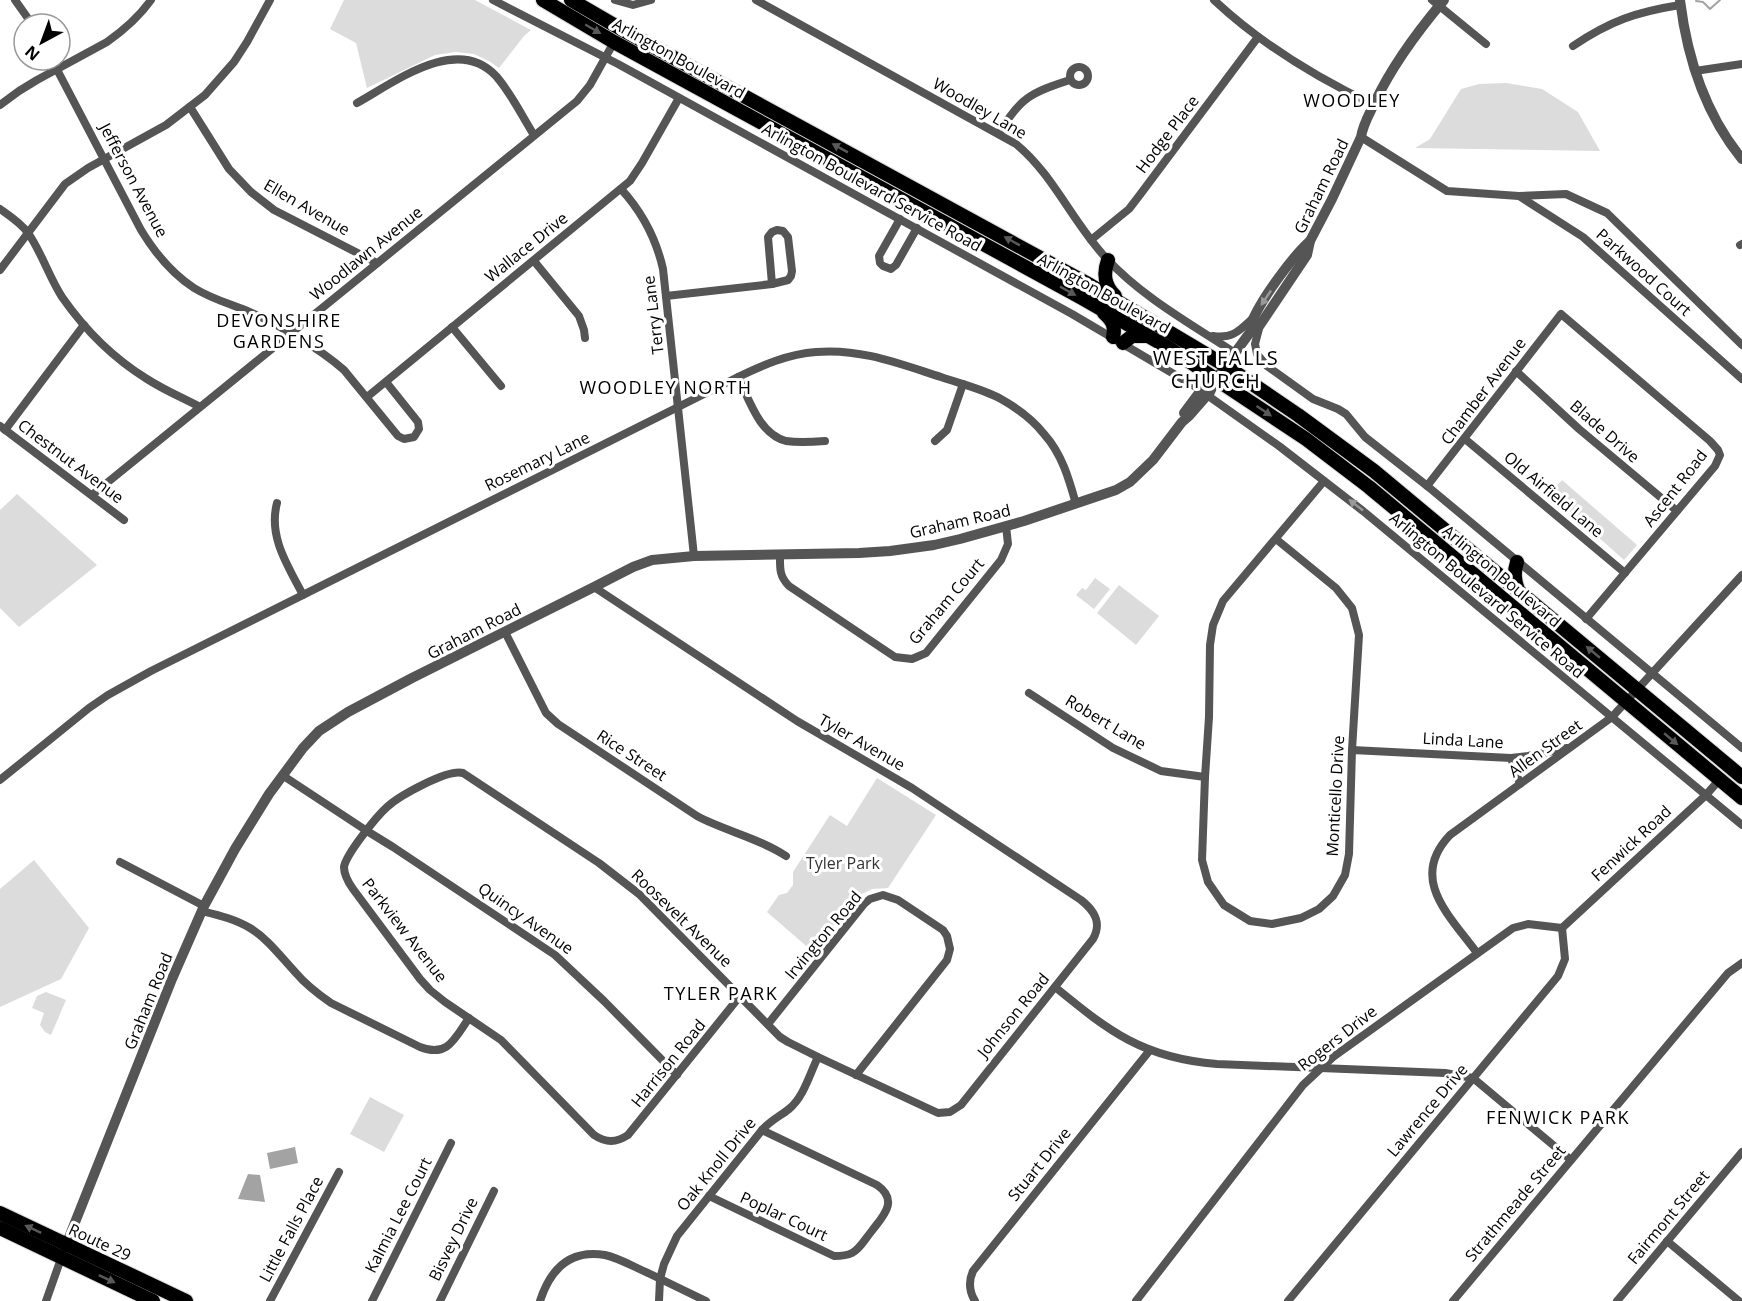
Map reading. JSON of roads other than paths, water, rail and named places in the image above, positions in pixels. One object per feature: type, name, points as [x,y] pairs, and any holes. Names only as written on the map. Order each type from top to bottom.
[{"type":"main road","name":"Arlington Boulevard","points":[[543,0],[614,42],[1100,309],[1169,348],[1216,379],[1306,439],[1369,487],[1742,798]]},
{"type":"main road","name":"Arlington Boulevard","points":[[571,0],[995,232],[1123,304],[1226,366],[1347,450],[1742,777]]},
{"type":"main road","points":[[614,42],[617,38],[622,37],[643,40]]},
{"type":"main road","points":[[1108,260],[1105,270],[1107,286],[1123,304]]},
{"type":"main road","points":[[1100,309],[1113,324],[1118,340],[1132,336],[1147,336]]},
{"type":"main road","points":[[1492,568],[1507,567],[1517,562]]},
{"type":"main road","points":[[1517,562],[1514,579],[1518,590]]},
{"type":"main road","name":"Route 29","points":[[0,1213],[153,1301]]},
{"type":"main road","name":"Route 29","points":[[0,1228],[64,1251],[186,1301]]},
{"type":"street","points":[[72,60],[120,33],[151,0]]},
{"type":"street","points":[[0,270],[65,184],[166,125],[190,107],[220,79],[247,42],[270,0]]},
{"type":"street","name":"Arlington Boulevard Service Road","points":[[493,0],[917,228],[1118,340],[1204,392],[1398,539],[1742,825]]},
{"type":"street","points":[[615,0],[633,5],[651,0]]},
{"type":"street","name":"Woodley Lane","points":[[756,0],[1016,144],[1038,164],[1075,219],[1108,260],[1139,288],[1235,353]]},
{"type":"street","points":[[1214,0],[1258,37],[1313,74],[1374,105]]},
{"type":"street","points":[[1438,2],[1486,44]]},
{"type":"street","name":"Graham Road","points":[[64,1251],[203,908],[247,828],[303,748],[332,722],[366,702],[633,567],[652,560],[694,556],[890,552],[960,539],[1006,526],[1105,495],[1130,482],[1153,460],[1189,416],[1204,392],[1212,389],[1216,379],[1307,255],[1310,241],[1332,199],[1374,105],[1397,61],[1438,2]]},
{"type":"street","points":[[1573,46],[1621,19],[1680,3],[1688,45],[1703,93],[1728,140],[1742,159]]},
{"type":"street","name":"Hodge Place","points":[[1091,240],[1129,208],[1139,196],[1258,37]]},
{"type":"street","name":"Woodlawn Avenue","points":[[92,495],[571,106],[584,94],[614,42]]},
{"type":"street","points":[[357,103],[429,64],[448,59],[466,60],[484,66],[496,76],[534,135]]},
{"type":"street","points":[[1695,70],[1742,64]]},
{"type":"street","points":[[0,105],[18,91],[52,72]]},
{"type":"street","name":"Jefferson Avenue","points":[[59,72],[141,230],[169,267],[188,284],[208,296],[270,322],[334,361],[398,436],[404,439],[414,437],[418,429],[418,422],[386,382]]},
{"type":"street","points":[[999,134],[1008,117],[1024,100],[1040,90],[1070,80]]},
{"type":"street","name":"Wallace Drive","points":[[367,397],[630,181],[678,98]]},
{"type":"street","name":"Ellen Avenue","points":[[190,107],[229,169],[251,192],[274,210],[377,263]]},
{"type":"street","name":"Parkwood Court","points":[[1361,137],[1447,191],[1519,196],[1566,194],[1607,213],[1742,345]]},
{"type":"street","name":"Terry Lane","points":[[621,189],[639,210],[660,254],[694,556]]},
{"type":"street","name":"Parkwood Court","points":[[1519,196],[1584,237],[1742,379]]},
{"type":"street","points":[[0,209],[16,220],[28,233],[60,294],[84,325],[113,355],[149,380],[200,407]]},
{"type":"street","points":[[900,219],[879,256],[883,266],[891,269],[896,265],[917,228]]},
{"type":"street","points":[[666,296],[772,284],[785,282],[791,276],[788,237],[780,230],[772,232],[768,237],[772,284]]},
{"type":"street","points":[[534,261],[579,316],[585,338]]},
{"type":"street","name":"Chamber Avenue","points":[[1427,486],[1561,314]]},
{"type":"street","name":"Ascent Road","points":[[1561,314],[1718,450],[1720,455],[1715,466],[1586,619]]},
{"type":"street","points":[[3,428],[84,325]]},
{"type":"street","points":[[1210,336],[1224,338],[1255,325],[1257,354],[1267,366],[1313,399],[1346,414],[1365,436],[1742,748]]},
{"type":"street","points":[[452,327],[501,386]]},
{"type":"street","name":"Rosemary Lane","points":[[0,780],[89,708],[151,671],[738,377],[790,356],[816,351],[839,351],[874,356],[963,384],[1001,399],[1044,433],[1062,461],[1076,504]]},
{"type":"street","name":"Blade Drive","points":[[1516,371],[1677,511]]},
{"type":"street","points":[[738,377],[759,419],[770,432],[793,442],[825,441]]},
{"type":"street","points":[[936,441],[947,430],[963,384]]},
{"type":"street","name":"Chestnut Avenue","points":[[3,428],[124,520]]},
{"type":"street","name":"Old Airfield Lane","points":[[1465,439],[1625,573]]},
{"type":"street","name":"Monticello Drive","points":[[1276,539],[1336,588],[1352,608],[1359,634],[1349,854],[1345,875],[1333,896],[1319,909],[1301,918],[1272,924],[1250,921],[1224,905],[1208,882],[1202,860],[1210,645],[1213,625],[1223,601],[1324,481]]},
{"type":"street","points":[[277,503],[273,522],[276,541],[303,595]]},
{"type":"street","name":"Graham Court","points":[[780,555],[780,573],[789,586],[895,657],[913,664],[926,652],[1001,560],[1008,544],[1006,526]]},
{"type":"street","name":"Allen Street","points":[[1477,953],[1436,896],[1432,877],[1435,857],[1443,843],[1450,835],[1612,717],[1742,575]]},
{"type":"street","name":"Tyler Avenue","points":[[594,587],[797,721],[912,788],[1081,900],[1094,912],[1097,921],[1096,934]]},
{"type":"street","name":"Rice Street","points":[[506,632],[546,713],[553,720],[697,816],[767,845],[786,856]]},
{"type":"street","name":"Robert Lane","points":[[1029,693],[1113,748],[1161,771],[1205,777]]},
{"type":"street","name":"Linda Lane","points":[[1352,750],[1511,758],[1570,747]]},
{"type":"street","points":[[1511,758],[1520,784]]},
{"type":"street","name":"Roosevelt Avenue","points":[[367,831],[387,807],[402,797],[445,774],[463,773],[621,879],[639,894],[788,1042],[932,1111],[950,1112]]},
{"type":"street","points":[[282,775],[367,831]]},
{"type":"street","name":"Fenwick Road","points":[[1562,928],[1720,780]]},
{"type":"street","name":"Parkview Avenue","points":[[367,831],[346,862],[344,867],[347,879],[420,979],[445,1002],[501,1040],[594,1135],[603,1140],[614,1141]]},
{"type":"street","name":"Quincy Avenue","points":[[367,831],[555,955],[677,1075]]},
{"type":"street","points":[[120,862],[203,908],[250,928],[270,944],[302,980],[318,994],[339,1007],[420,1047],[432,1051],[444,1048],[454,1040],[468,1018]]},
{"type":"street","name":"Irvington Road","points":[[768,1024],[864,904],[870,899],[883,895],[898,900],[943,930],[949,942],[949,955],[933,980],[856,1075]]},
{"type":"street","name":"Rogers Drive","points":[[1136,1301],[1296,1094],[1320,1068],[1513,928],[1528,924],[1562,928]]},
{"type":"street","name":"Lawrence Drive","points":[[1288,1301],[1561,971],[1564,959],[1562,928]]},
{"type":"street","name":"Johnson Road","points":[[950,1112],[961,1105],[1096,934]]},
{"type":"street","name":"Strathmeade Street","points":[[1452,1301],[1728,973],[1742,963]]},
{"type":"street","points":[[1055,987],[1110,1030],[1172,1058],[1199,1063],[1445,1073],[1473,1078],[1571,1160]]},
{"type":"street","name":"Harrison Road","points":[[614,1141],[622,1140],[634,1129],[740,996]]},
{"type":"street","name":"Stuart Drive","points":[[975,1301],[969,1284],[973,1271],[1150,1050]]},
{"type":"street","name":"Oak Knoll Drive","points":[[658,1301],[660,1279],[673,1243],[762,1130],[793,1105],[818,1057]]},
{"type":"street","name":"Poplar Court","points":[[709,1196],[834,1256],[845,1255],[857,1249],[887,1210],[888,1201],[884,1192],[877,1185],[762,1130]]},
{"type":"street","name":"Kalmia Lee Court","points":[[372,1301],[451,1143]]},
{"type":"street","name":"Fairmont Street","points":[[1617,1301],[1742,1152]]},
{"type":"street","name":"Little Falls Place","points":[[270,1301],[339,1172]]},
{"type":"street","name":"Bisvey Drive","points":[[440,1301],[494,1191]]},
{"type":"street","points":[[1667,1241],[1739,1301]]},
{"type":"street","points":[[46,1301],[64,1251]]},
{"type":"street","points":[[540,1301],[550,1277],[565,1262],[590,1254],[609,1256],[706,1301]]},
{"type":"waterway","points":[[1696,1],[1703,2],[1710,9],[1720,0]]},
{"type":"district","name":"WOODLEY","points":[[1352,101]]},
{"type":"district","name":"DEVONSHIRE GARDENS","points":[[279,331]]},
{"type":"district","name":"WEST FALLS CHURCH","points":[[1216,370]]},
{"type":"district","name":"WOODLEY NORTH","points":[[666,388]]},
{"type":"district","name":"TYLER PARK","points":[[721,994]]},
{"type":"district","name":"FENWICK PARK","points":[[1558,1118]]},
{"type":"park label","name":"Tyler Park","points":[[843,863]]}]
